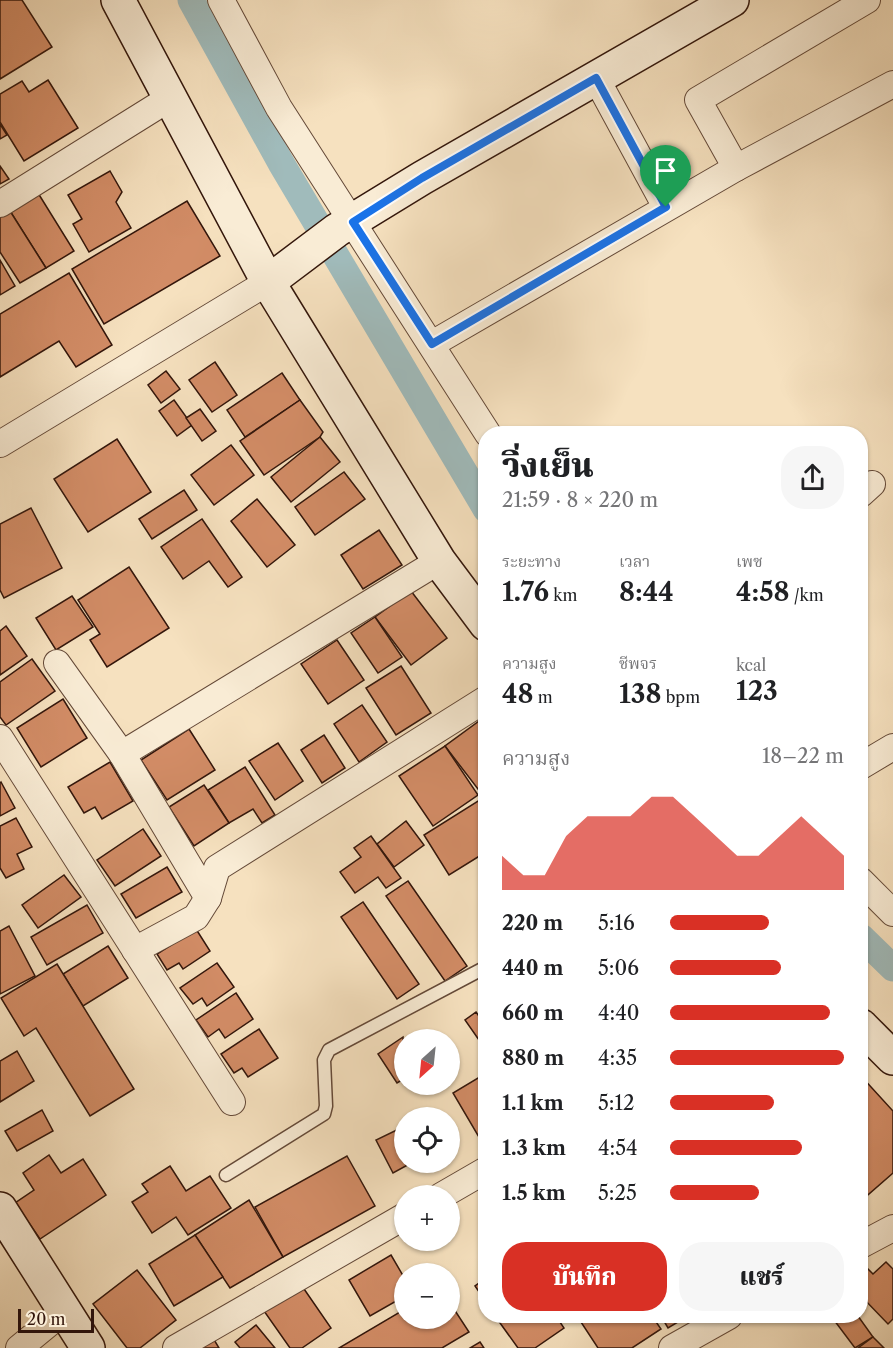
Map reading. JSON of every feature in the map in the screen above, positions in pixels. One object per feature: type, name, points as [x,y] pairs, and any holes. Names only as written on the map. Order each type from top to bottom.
[{"type":"street","points":[[118,0],[170,98],[280,272],[439,561],[478,613]]},
{"type":"street","points":[[221,0],[345,226],[432,344],[483,426]]},
{"type":"street","points":[[0,444],[280,272],[345,226],[422,178],[732,0]]},
{"type":"street","points":[[736,168],[698,100],[867,0]]},
{"type":"street","points":[[596,78],[666,207]]},
{"type":"street","points":[[432,344],[666,207],[893,84]]},
{"type":"street","points":[[0,204],[170,98]]},
{"type":"street","points":[[122,754],[439,561]]},
{"type":"street","points":[[57,663],[122,754],[208,898]]},
{"type":"street","points":[[135,950],[196,917],[208,898],[217,868],[478,704]]},
{"type":"street","points":[[0,738],[232,1102]]},
{"type":"street","points":[[868,762],[893,747]]},
{"type":"street","points":[[868,888],[893,913]]},
{"type":"street","points":[[868,1033],[893,1058]]},
{"type":"street","points":[[460,1185],[478,1175]]},
{"type":"street","points":[[0,1209],[87,1348]]},
{"type":"street","points":[[176,1348],[394,1222]]},
{"type":"street","points":[[868,1241],[893,1228]]},
{"type":"street","points":[[19,1348],[64,1311]]},
{"type":"street","points":[[672,1348],[717,1323]]},
{"type":"lane","points":[[226,1175],[324,1114],[326,1106],[324,1060],[329,1050],[478,971]]},
{"type":"building","points":[[0,0],[22,0],[52,47],[0,79]]},
{"type":"building","points":[[48,80],[78,128],[24,161],[0,122],[0,94],[22,81],[29,92]]},
{"type":"building","points":[[0,124],[7,135],[0,139]]},
{"type":"building","points":[[0,166],[9,179],[0,184]]},
{"type":"building","points":[[110,171],[122,192],[116,202],[131,228],[89,252],[73,224],[82,219],[68,195]]},
{"type":"building","points":[[38,193],[74,251],[46,268],[10,211]]},
{"type":"building","points":[[187,201],[220,256],[104,324],[72,269]]},
{"type":"building","points":[[10,211],[46,268],[20,283],[0,252],[0,217]]},
{"type":"building","points":[[0,260],[15,286],[0,295]]},
{"type":"building","points":[[69,273],[112,345],[76,367],[59,341],[0,377],[0,314]]},
{"type":"building","points":[[215,362],[237,395],[212,412],[189,380]]},
{"type":"building","points":[[166,371],[180,389],[161,403],[148,385]]},
{"type":"building","points":[[282,373],[300,400],[245,437],[227,410]]},
{"type":"building","points":[[174,400],[192,425],[177,436],[159,411]]},
{"type":"building","points":[[300,400],[323,432],[320,437],[264,475],[240,441]]},
{"type":"building","points":[[200,409],[216,431],[202,441],[186,418]]},
{"type":"building","points":[[320,437],[340,462],[291,502],[271,477]]},
{"type":"building","points":[[117,439],[151,492],[88,532],[54,479]]},
{"type":"building","points":[[231,445],[254,475],[214,505],[191,475]]},
{"type":"building","points":[[344,472],[365,499],[315,535],[295,507]]},
{"type":"building","points":[[184,490],[197,510],[152,539],[139,519]]},
{"type":"building","points":[[257,499],[295,545],[267,567],[231,521]]},
{"type":"building","points":[[31,508],[62,568],[4,598],[0,590],[0,524]]},
{"type":"building","points":[[202,519],[242,577],[228,587],[209,561],[183,579],[161,547]]},
{"type":"building","points":[[379,530],[402,565],[363,589],[341,555]]},
{"type":"building","points":[[129,567],[169,628],[107,667],[90,640],[100,634],[78,600]]},
{"type":"building","points":[[411,591],[447,638],[411,665],[375,617]]},
{"type":"building","points":[[72,596],[93,627],[56,650],[36,618]]},
{"type":"building","points":[[375,617],[402,657],[378,673],[351,633]]},
{"type":"building","points":[[6,626],[27,656],[0,675],[0,631]]},
{"type":"building","points":[[337,640],[364,680],[328,704],[301,664]]},
{"type":"building","points":[[32,659],[55,691],[6,725],[0,717],[0,682]]},
{"type":"building","points":[[401,666],[431,713],[396,735],[366,688]]},
{"type":"building","points":[[63,699],[87,738],[41,767],[17,728]]},
{"type":"building","points":[[362,705],[387,742],[359,762],[334,724]]},
{"type":"building","points":[[478,722],[478,789],[445,746]]},
{"type":"building","points":[[189,729],[215,770],[167,800],[141,760]]},
{"type":"building","points":[[324,735],[345,768],[322,783],[301,750]]},
{"type":"building","points":[[278,743],[303,781],[275,800],[249,761]]},
{"type":"building","points":[[445,746],[478,795],[433,826],[399,776]]},
{"type":"building","points":[[110,762],[133,801],[102,819],[95,807],[84,813],[68,787]]},
{"type":"building","points":[[245,767],[275,815],[262,823],[253,809],[229,823],[208,790]]},
{"type":"building","points":[[0,783],[15,808],[0,816]]},
{"type":"building","points":[[204,785],[229,823],[194,846],[169,807]]},
{"type":"building","points":[[478,801],[478,857],[449,875],[424,835]]},
{"type":"building","points":[[16,818],[32,847],[17,854],[24,869],[6,878],[0,868],[0,826]]},
{"type":"building","points":[[406,821],[424,845],[394,867],[377,844]]},
{"type":"building","points":[[143,829],[161,856],[115,886],[97,860]]},
{"type":"building","points":[[371,836],[401,878],[386,888],[378,877],[355,893],[340,872],[361,857],[354,848]]},
{"type":"building","points":[[167,867],[182,892],[136,918],[121,894]]},
{"type":"building","points":[[64,875],[81,897],[38,928],[22,905]]},
{"type":"building","points":[[408,881],[467,966],[445,981],[386,896]]},
{"type":"building","points":[[363,902],[419,984],[397,999],[341,917]]},
{"type":"building","points":[[87,905],[103,933],[47,965],[31,937]]},
{"type":"building","points":[[9,926],[35,976],[0,994],[0,931]]},
{"type":"building","points":[[196,929],[210,951],[183,969],[179,963],[167,970],[157,954]]},
{"type":"building","points":[[108,946],[128,978],[83,1006],[63,974]]},
{"type":"building","points":[[217,963],[234,987],[207,1006],[202,998],[193,1004],[180,988]]},
{"type":"building","points":[[57,964],[134,1089],[90,1116],[36,1028],[24,1036],[1,998]]},
{"type":"building","points":[[236,993],[253,1019],[225,1038],[219,1029],[208,1037],[196,1020]]},
{"type":"building","points":[[476,1012],[478,1015],[478,1039],[465,1020]]},
{"type":"building","points":[[259,1029],[278,1058],[248,1077],[242,1068],[234,1073],[221,1054]]},
{"type":"building","points":[[394,1043],[394,1078],[378,1054]]},
{"type":"building","points":[[17,1051],[34,1081],[0,1102],[0,1061]]},
{"type":"building","points":[[478,1078],[478,1136],[454,1095],[460,1095],[460,1089]]},
{"type":"building","points":[[868,1084],[893,1111],[893,1173],[868,1195]]},
{"type":"building","points":[[42,1110],[53,1131],[17,1151],[5,1131]]},
{"type":"building","points":[[394,1131],[393,1173],[376,1140]]},
{"type":"building","points":[[49,1155],[61,1173],[83,1159],[106,1195],[40,1239],[15,1203],[34,1190],[23,1173]]},
{"type":"building","points":[[347,1156],[375,1206],[283,1257],[255,1207]]},
{"type":"building","points":[[170,1166],[186,1191],[210,1176],[231,1208],[188,1235],[176,1217],[152,1233],[132,1202],[148,1192],[142,1184]]},
{"type":"building","points":[[249,1200],[283,1257],[230,1288],[195,1235]]},
{"type":"building","points":[[195,1235],[223,1277],[174,1306],[149,1264]]},
{"type":"building","points":[[391,1255],[396,1263],[394,1302],[370,1316],[349,1280]]},
{"type":"building","points":[[886,1262],[893,1269],[893,1319],[888,1324],[868,1303],[868,1269],[873,1274]]},
{"type":"building","points":[[137,1270],[176,1320],[140,1348],[127,1348],[93,1304]]},
{"type":"building","points":[[302,1286],[331,1328],[302,1348],[290,1348],[264,1311]]},
{"type":"building","points":[[394,1316],[394,1329],[460,1329],[460,1318],[469,1332],[442,1348],[339,1348]]},
{"type":"building","points":[[500,1323],[561,1323],[564,1328],[535,1348],[518,1348]]},
{"type":"building","points":[[582,1323],[657,1323],[661,1329],[632,1348],[598,1348]]},
{"type":"building","points":[[665,1323],[676,1323],[668,1328]]},
{"type":"building","points":[[836,1323],[863,1323],[873,1337],[855,1348]]},
{"type":"building","points":[[256,1325],[275,1348],[240,1348],[235,1342]]},
{"type":"building","points":[[873,1337],[884,1348],[858,1348]]},
{"type":"building","points":[[213,1338],[219,1348],[197,1348]]},
{"type":"building","points":[[480,1342],[484,1348],[470,1348]]},
{"type":"waterway","points":[[191,0],[281,163],[478,495]]},
{"type":"waterway","points":[[868,944],[893,968]]},
{"type":"route","points":[[596,78],[666,207],[432,344],[353,222],[422,178],[596,78]]}]
